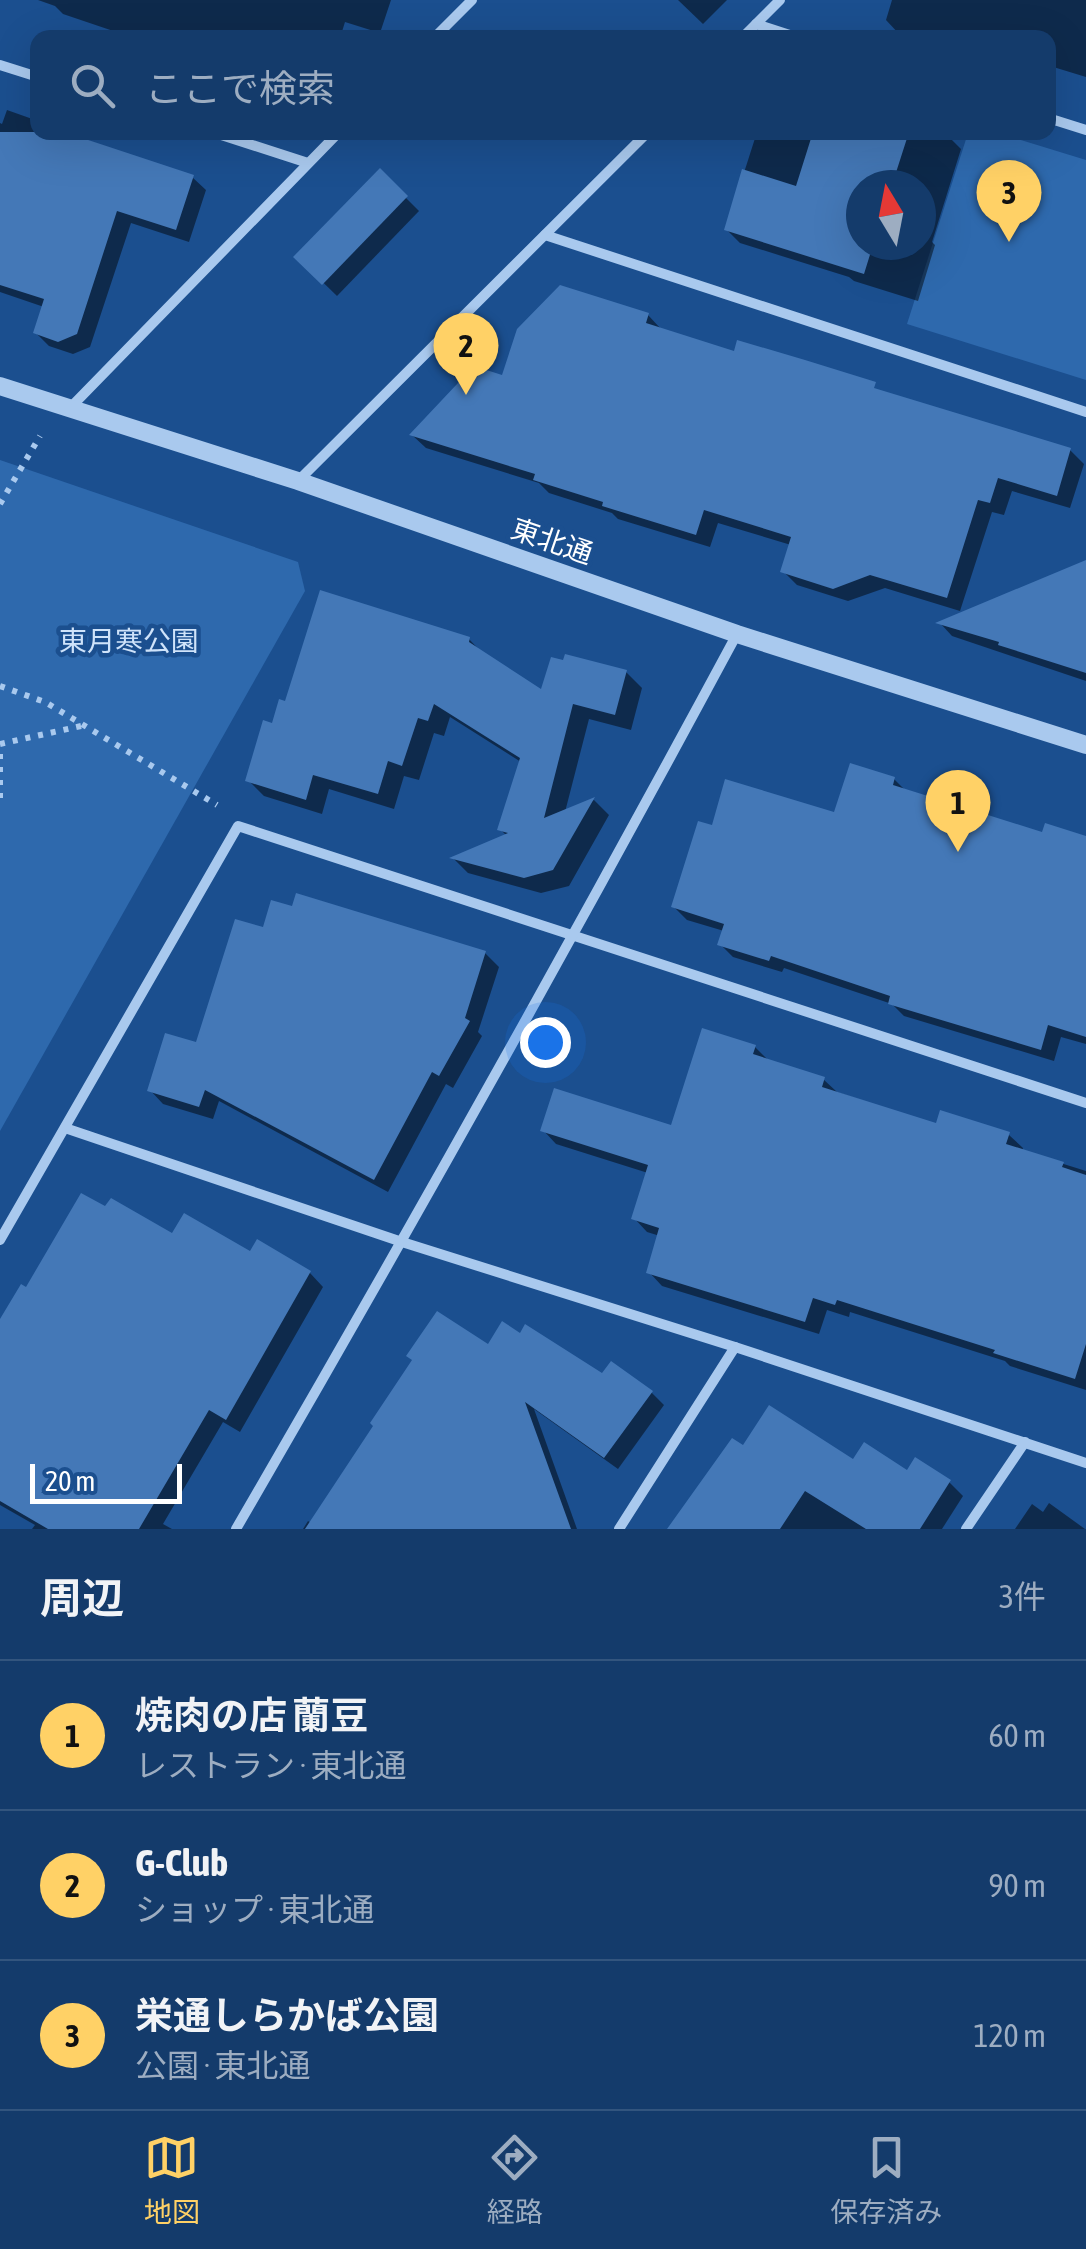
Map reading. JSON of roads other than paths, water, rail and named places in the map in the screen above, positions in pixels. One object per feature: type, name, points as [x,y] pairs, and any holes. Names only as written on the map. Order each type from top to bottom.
[{"type":"street","points":[[442,30],[472,0]]},
{"type":"street","points":[[750,30],[780,0]]},
{"type":"street","points":[[756,24],[774,30]]},
{"type":"street","points":[[0,65],[30,74]]},
{"type":"street","points":[[1056,121],[1086,130]]},
{"type":"street","points":[[237,140],[308,163]]},
{"type":"street","points":[[64,407],[331,140]]},
{"type":"street","points":[[298,481],[640,140]]},
{"type":"street","points":[[545,235],[1086,412]]},
{"type":"street","name":"東北通","points":[[0,386],[298,481],[737,634],[1086,746]]},
{"type":"street","points":[[236,1529],[575,934],[737,634]]},
{"type":"street","points":[[0,1240],[238,826],[1086,1103]]},
{"type":"street","points":[[65,1128],[402,1242],[1086,1463]]},
{"type":"street","points":[[619,1529],[735,1347]]},
{"type":"street","points":[[966,1529],[1024,1442]]},
{"type":"place","name":"栄通しらかば公園","points":[[1009,242]]},
{"type":"place","name":"G-Club","points":[[466,395]]},
{"type":"place","name":"焼肉の店 蘭豆","points":[[958,852]]},
{"type":"park label","name":"東月寒公園","points":[[129,641]]}]
